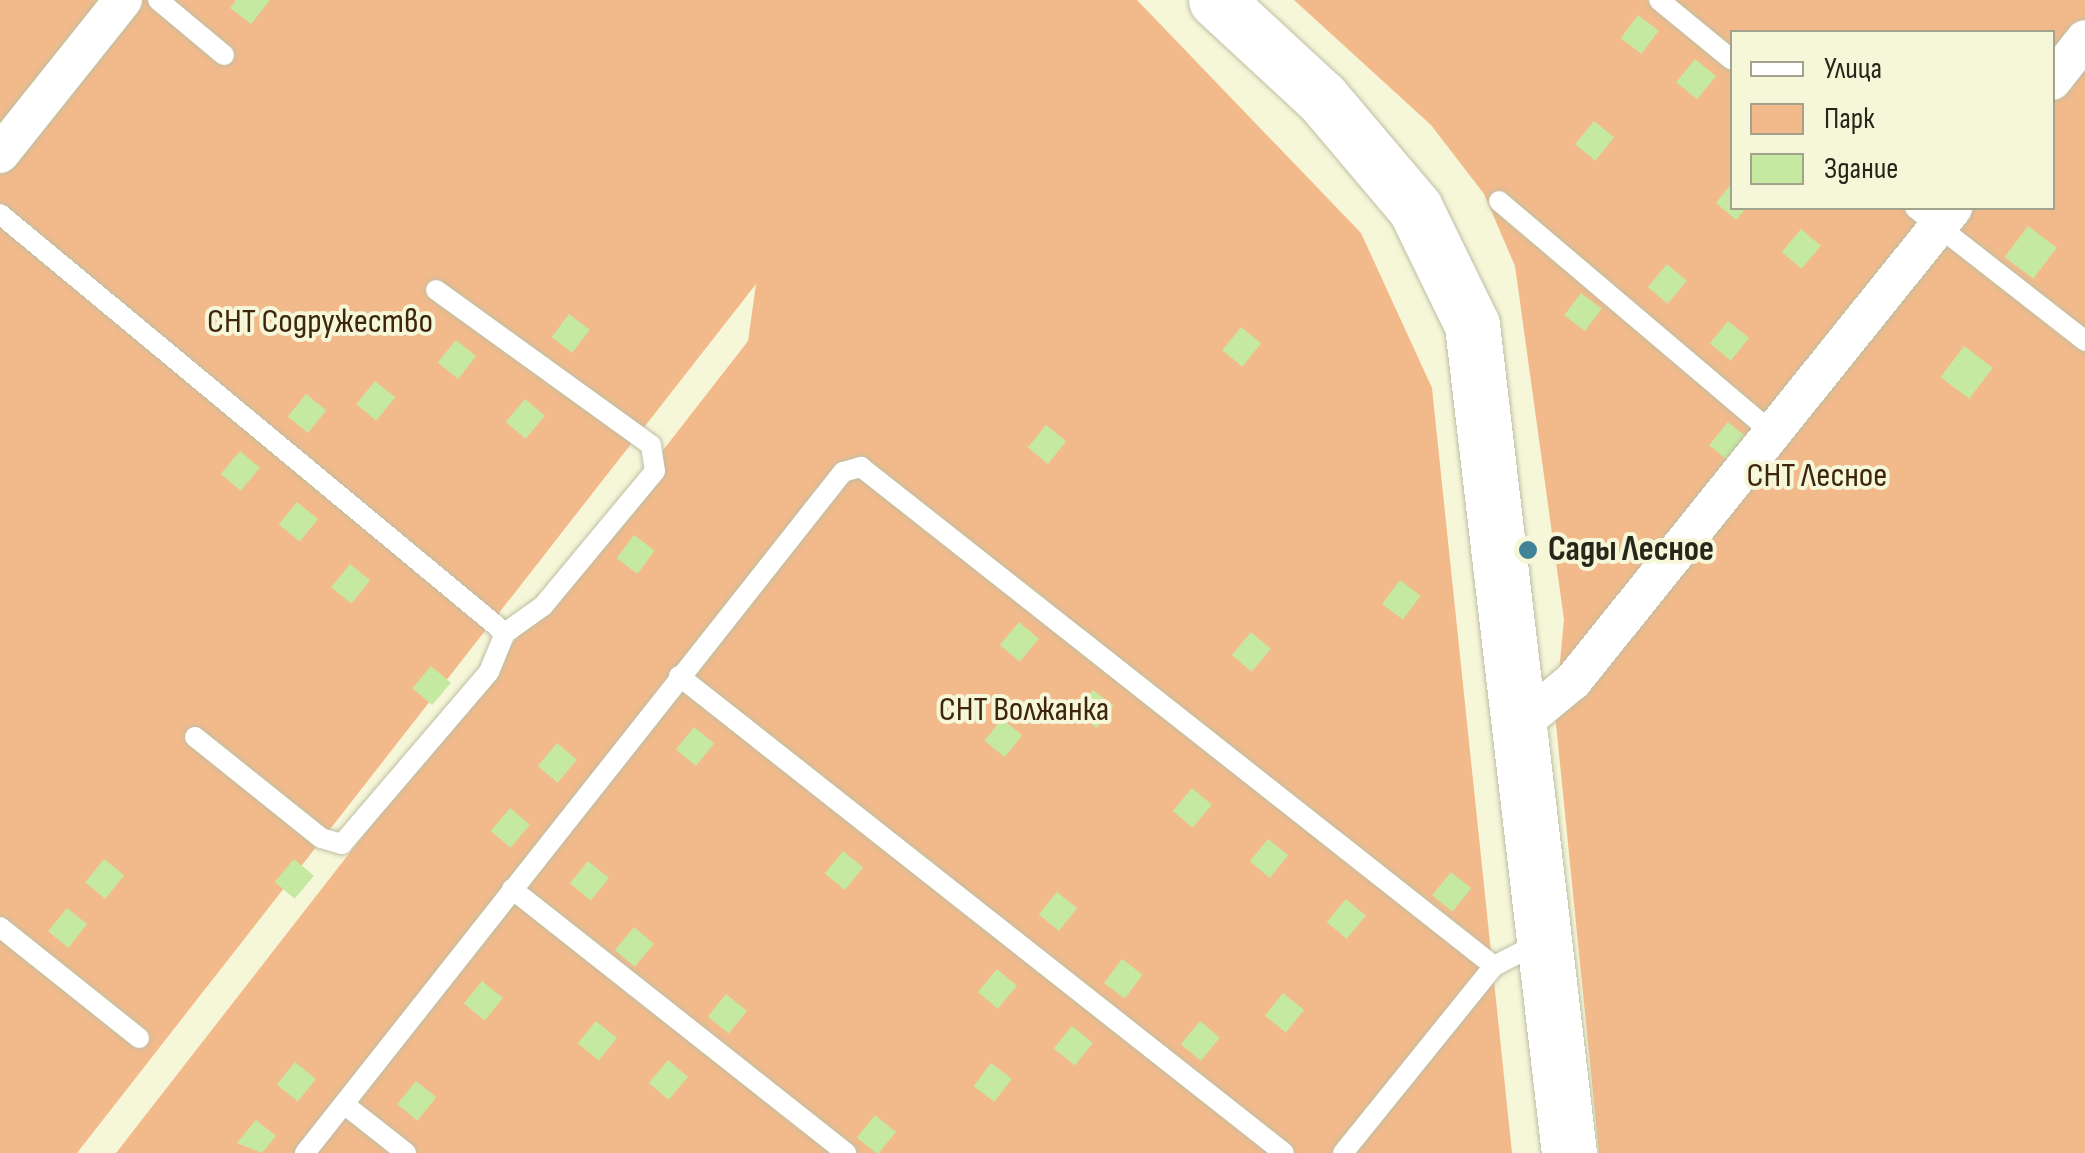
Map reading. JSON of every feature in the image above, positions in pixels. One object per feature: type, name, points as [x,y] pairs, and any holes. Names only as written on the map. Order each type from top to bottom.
[{"type":"street","points":[[0,154],[123,0]]},
{"type":"street","points":[[1216,0],[1374,156],[1450,267],[1472,325],[1522,723],[1569,1153]]},
{"type":"street","points":[[2055,77],[2085,39]]},
{"type":"street","points":[[1522,723],[1573,680],[1774,434],[1936,214]]},
{"type":"lane","points":[[158,0],[224,55]]},
{"type":"lane","points":[[1658,0],[1730,58]]},
{"type":"lane","points":[[1500,201],[1774,434]]},
{"type":"lane","points":[[0,214],[505,633]]},
{"type":"lane","points":[[1936,214],[2085,342]]},
{"type":"lane","points":[[195,737],[321,838],[342,844],[490,672],[505,633],[543,606],[656,459],[651,445],[436,290]]},
{"type":"lane","points":[[305,1153],[843,472],[861,467],[1494,966]]},
{"type":"lane","points":[[679,676],[1284,1153]]},
{"type":"lane","points":[[512,889],[846,1153]]},
{"type":"lane","points":[[0,927],[139,1038]]},
{"type":"lane","points":[[1343,1153],[1494,966],[1544,940]]},
{"type":"lane","points":[[344,1104],[406,1153]]},
{"type":"green space","name":"СНТ Волжанка","points":[[0,0],[1137,0],[1361,233],[1432,388],[1512,1153],[116,1153],[748,341],[756,284],[77,1153],[0,1153]]},
{"type":"green space","name":"СНТ Лесное","points":[[1294,0],[2085,0],[2085,1153],[1599,1153],[1555,714],[1564,620],[1515,266],[1484,194],[1431,125]]},
{"type":"building","points":[[236,0],[270,0],[251,24],[230,8]]},
{"type":"building","points":[[1638,15],[1659,31],[1641,54],[1621,38]]},
{"type":"building","points":[[1695,59],[1716,76],[1697,99],[1676,82]]},
{"type":"building","points":[[1594,121],[1614,137],[1595,161],[1575,144]]},
{"type":"building","points":[[1730,186],[1730,210],[1744,210],[1736,220],[1716,203]]},
{"type":"building","points":[[2028,226],[2057,248],[2033,279],[2005,257]]},
{"type":"building","points":[[1801,229],[1821,246],[1802,269],[1782,252]]},
{"type":"building","points":[[1667,264],[1687,281],[1668,304],[1648,287]]},
{"type":"building","points":[[1581,293],[1602,309],[1585,331],[1564,315]]},
{"type":"building","points":[[569,314],[590,330],[572,353],[552,337]]},
{"type":"building","points":[[1728,321],[1749,338],[1731,361],[1710,344]]},
{"type":"building","points":[[1241,327],[1261,343],[1242,367],[1222,350]]},
{"type":"building","points":[[456,340],[476,356],[458,379],[438,363]]},
{"type":"building","points":[[1964,346],[1993,368],[1969,399],[1941,377]]},
{"type":"building","points":[[375,381],[395,397],[376,421],[356,404]]},
{"type":"building","points":[[306,394],[326,410],[308,433],[288,417]]},
{"type":"building","points":[[525,399],[545,416],[526,439],[506,422]]},
{"type":"building","points":[[1728,422],[1748,438],[1729,462],[1709,445]]},
{"type":"building","points":[[1046,425],[1066,441],[1048,464],[1028,448]]},
{"type":"building","points":[[240,451],[260,468],[241,491],[221,474]]},
{"type":"building","points":[[297,502],[318,519],[300,542],[279,525]]},
{"type":"building","points":[[634,535],[655,551],[637,574],[617,558]]},
{"type":"building","points":[[350,564],[370,580],[351,604],[331,587]]},
{"type":"building","points":[[1400,580],[1421,596],[1403,620],[1382,604]]},
{"type":"building","points":[[1019,622],[1039,639],[1020,662],[1000,645]]},
{"type":"building","points":[[1251,632],[1271,649],[1252,672],[1232,655]]},
{"type":"building","points":[[431,666],[451,683],[432,705],[412,688]]},
{"type":"building","points":[[1093,690],[1114,706],[1097,728],[1076,712]]},
{"type":"building","points":[[1002,719],[1022,735],[1005,757],[984,741]]},
{"type":"building","points":[[694,727],[714,743],[696,766],[676,750]]},
{"type":"building","points":[[557,743],[577,760],[558,783],[538,766]]},
{"type":"building","points":[[1192,788],[1212,805],[1193,828],[1173,811]]},
{"type":"building","points":[[510,808],[530,825],[511,848],[491,831]]},
{"type":"building","points":[[1268,839],[1288,855],[1270,878],[1250,862]]},
{"type":"building","points":[[843,851],[863,867],[845,890],[825,874]]},
{"type":"building","points":[[104,859],[124,875],[105,899],[85,882]]},
{"type":"building","points":[[294,859],[314,876],[295,899],[275,882]]},
{"type":"building","points":[[588,861],[609,878],[591,901],[570,884]]},
{"type":"building","points":[[1451,872],[1471,888],[1452,912],[1432,895]]},
{"type":"building","points":[[1057,892],[1077,908],[1059,931],[1039,915]]},
{"type":"building","points":[[1346,899],[1366,916],[1347,939],[1327,922]]},
{"type":"building","points":[[67,908],[87,924],[68,948],[48,931]]},
{"type":"building","points":[[634,927],[654,944],[635,967],[615,950]]},
{"type":"building","points":[[1122,959],[1143,975],[1125,999],[1104,983]]},
{"type":"building","points":[[997,969],[1017,986],[998,1009],[978,992]]},
{"type":"building","points":[[482,981],[503,998],[485,1021],[464,1004]]},
{"type":"building","points":[[1283,993],[1304,1010],[1286,1033],[1265,1016]]},
{"type":"building","points":[[726,994],[747,1011],[729,1034],[708,1017]]},
{"type":"building","points":[[596,1021],[617,1038],[599,1061],[578,1044]]},
{"type":"building","points":[[1200,1021],[1220,1038],[1201,1061],[1181,1044]]},
{"type":"building","points":[[1072,1026],[1093,1043],[1075,1066],[1054,1049]]},
{"type":"building","points":[[668,1060],[688,1077],[669,1100],[649,1083]]},
{"type":"building","points":[[295,1062],[316,1079],[298,1102],[277,1085]]},
{"type":"building","points":[[991,1063],[1012,1079],[994,1102],[974,1086]]},
{"type":"building","points":[[416,1081],[436,1097],[417,1121],[397,1104]]},
{"type":"building","points":[[875,1115],[896,1132],[879,1153],[857,1138]]},
{"type":"building","points":[[256,1120],[276,1136],[262,1153],[237,1143]]},
{"type":"place","name":"Сады Лесное","points":[[1528,550]]},
{"type":"park label","name":"СНТ Содружество","points":[[320,322]]}]
